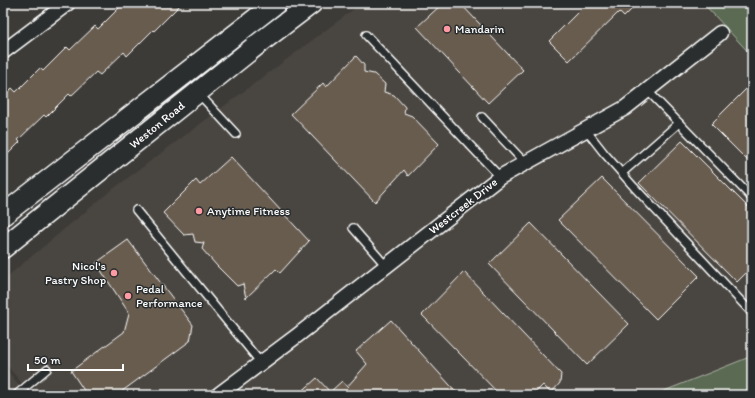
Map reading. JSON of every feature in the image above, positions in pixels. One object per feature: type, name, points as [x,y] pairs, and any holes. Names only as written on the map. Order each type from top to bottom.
[{"type":"main road","name":"Weston Road","points":[[3,215],[276,3]]},
{"type":"main road","name":"Weston Road","points":[[3,248],[258,44],[312,3]]},
{"type":"street","points":[[3,52],[68,3]]},
{"type":"street","name":"Westcreek Drive","points":[[218,395],[298,335],[500,177],[625,108],[720,33]]},
{"type":"lane","points":[[366,35],[500,177]]},
{"type":"lane","points":[[647,90],[752,198]]},
{"type":"lane","points":[[198,92],[236,134]]},
{"type":"lane","points":[[482,117],[525,163]]},
{"type":"lane","points":[[622,173],[679,123]]},
{"type":"lane","points":[[586,130],[622,173],[752,313]]},
{"type":"lane","points":[[136,210],[261,363]]},
{"type":"lane","points":[[353,228],[386,266]]},
{"type":"lane","points":[[16,395],[47,369]]},
{"type":"shaded area","points":[[362,3],[703,3],[752,56],[752,356],[654,395],[32,395],[3,361],[3,280],[109,192]]},
{"type":"shaded area","points":[[3,365],[27,395],[3,395]]},
{"type":"green space","points":[[703,3],[752,3],[752,56]]},
{"type":"green space","points":[[752,356],[752,395],[654,395]]},
{"type":"building","points":[[129,3],[182,3],[127,56],[124,52],[100,75],[96,72],[71,96],[69,94],[46,117],[44,115],[18,140],[20,142],[3,159],[3,98],[12,88],[16,92],[40,68],[43,71],[67,47],[70,50],[95,26],[98,29],[122,5],[124,7]]},
{"type":"building","points":[[443,3],[460,3],[523,70],[488,103],[417,27]]},
{"type":"building","points":[[587,3],[638,3],[624,17],[619,12],[569,61],[549,41]]},
{"type":"building","points":[[356,56],[364,65],[364,72],[374,74],[385,84],[384,92],[394,95],[405,107],[404,113],[412,116],[439,144],[408,176],[404,170],[375,202],[291,114],[323,83],[326,87]]},
{"type":"building","points":[[752,83],[752,165],[711,124]]},
{"type":"building","points":[[682,141],[752,211],[752,267],[737,282],[639,183]]},
{"type":"building","points":[[231,157],[309,241],[280,273],[276,269],[246,298],[243,284],[237,286],[217,266],[202,249],[204,243],[195,242],[193,234],[184,235],[163,213],[196,180],[200,185]]},
{"type":"building","points":[[602,178],[699,276],[656,319],[558,220]]},
{"type":"building","points":[[531,223],[629,324],[587,365],[489,264]]},
{"type":"building","points":[[128,240],[193,325],[190,341],[117,395],[87,395],[71,371],[124,332],[129,313],[96,263]]},
{"type":"building","points":[[464,272],[561,374],[560,383],[551,393],[543,385],[533,395],[500,395],[422,315]]},
{"type":"building","points":[[391,320],[459,395],[298,395],[317,378],[330,392],[342,381],[347,387],[367,364],[356,351]]},
{"type":"place","name":"Mandarin","points":[[447,29]]},
{"type":"place","name":"Anytime Fitness","points":[[199,211]]},
{"type":"place","name":"Nicol's Pastry Shop","points":[[114,273]]},
{"type":"place","name":"Pedal Performance","points":[[128,296]]}]
